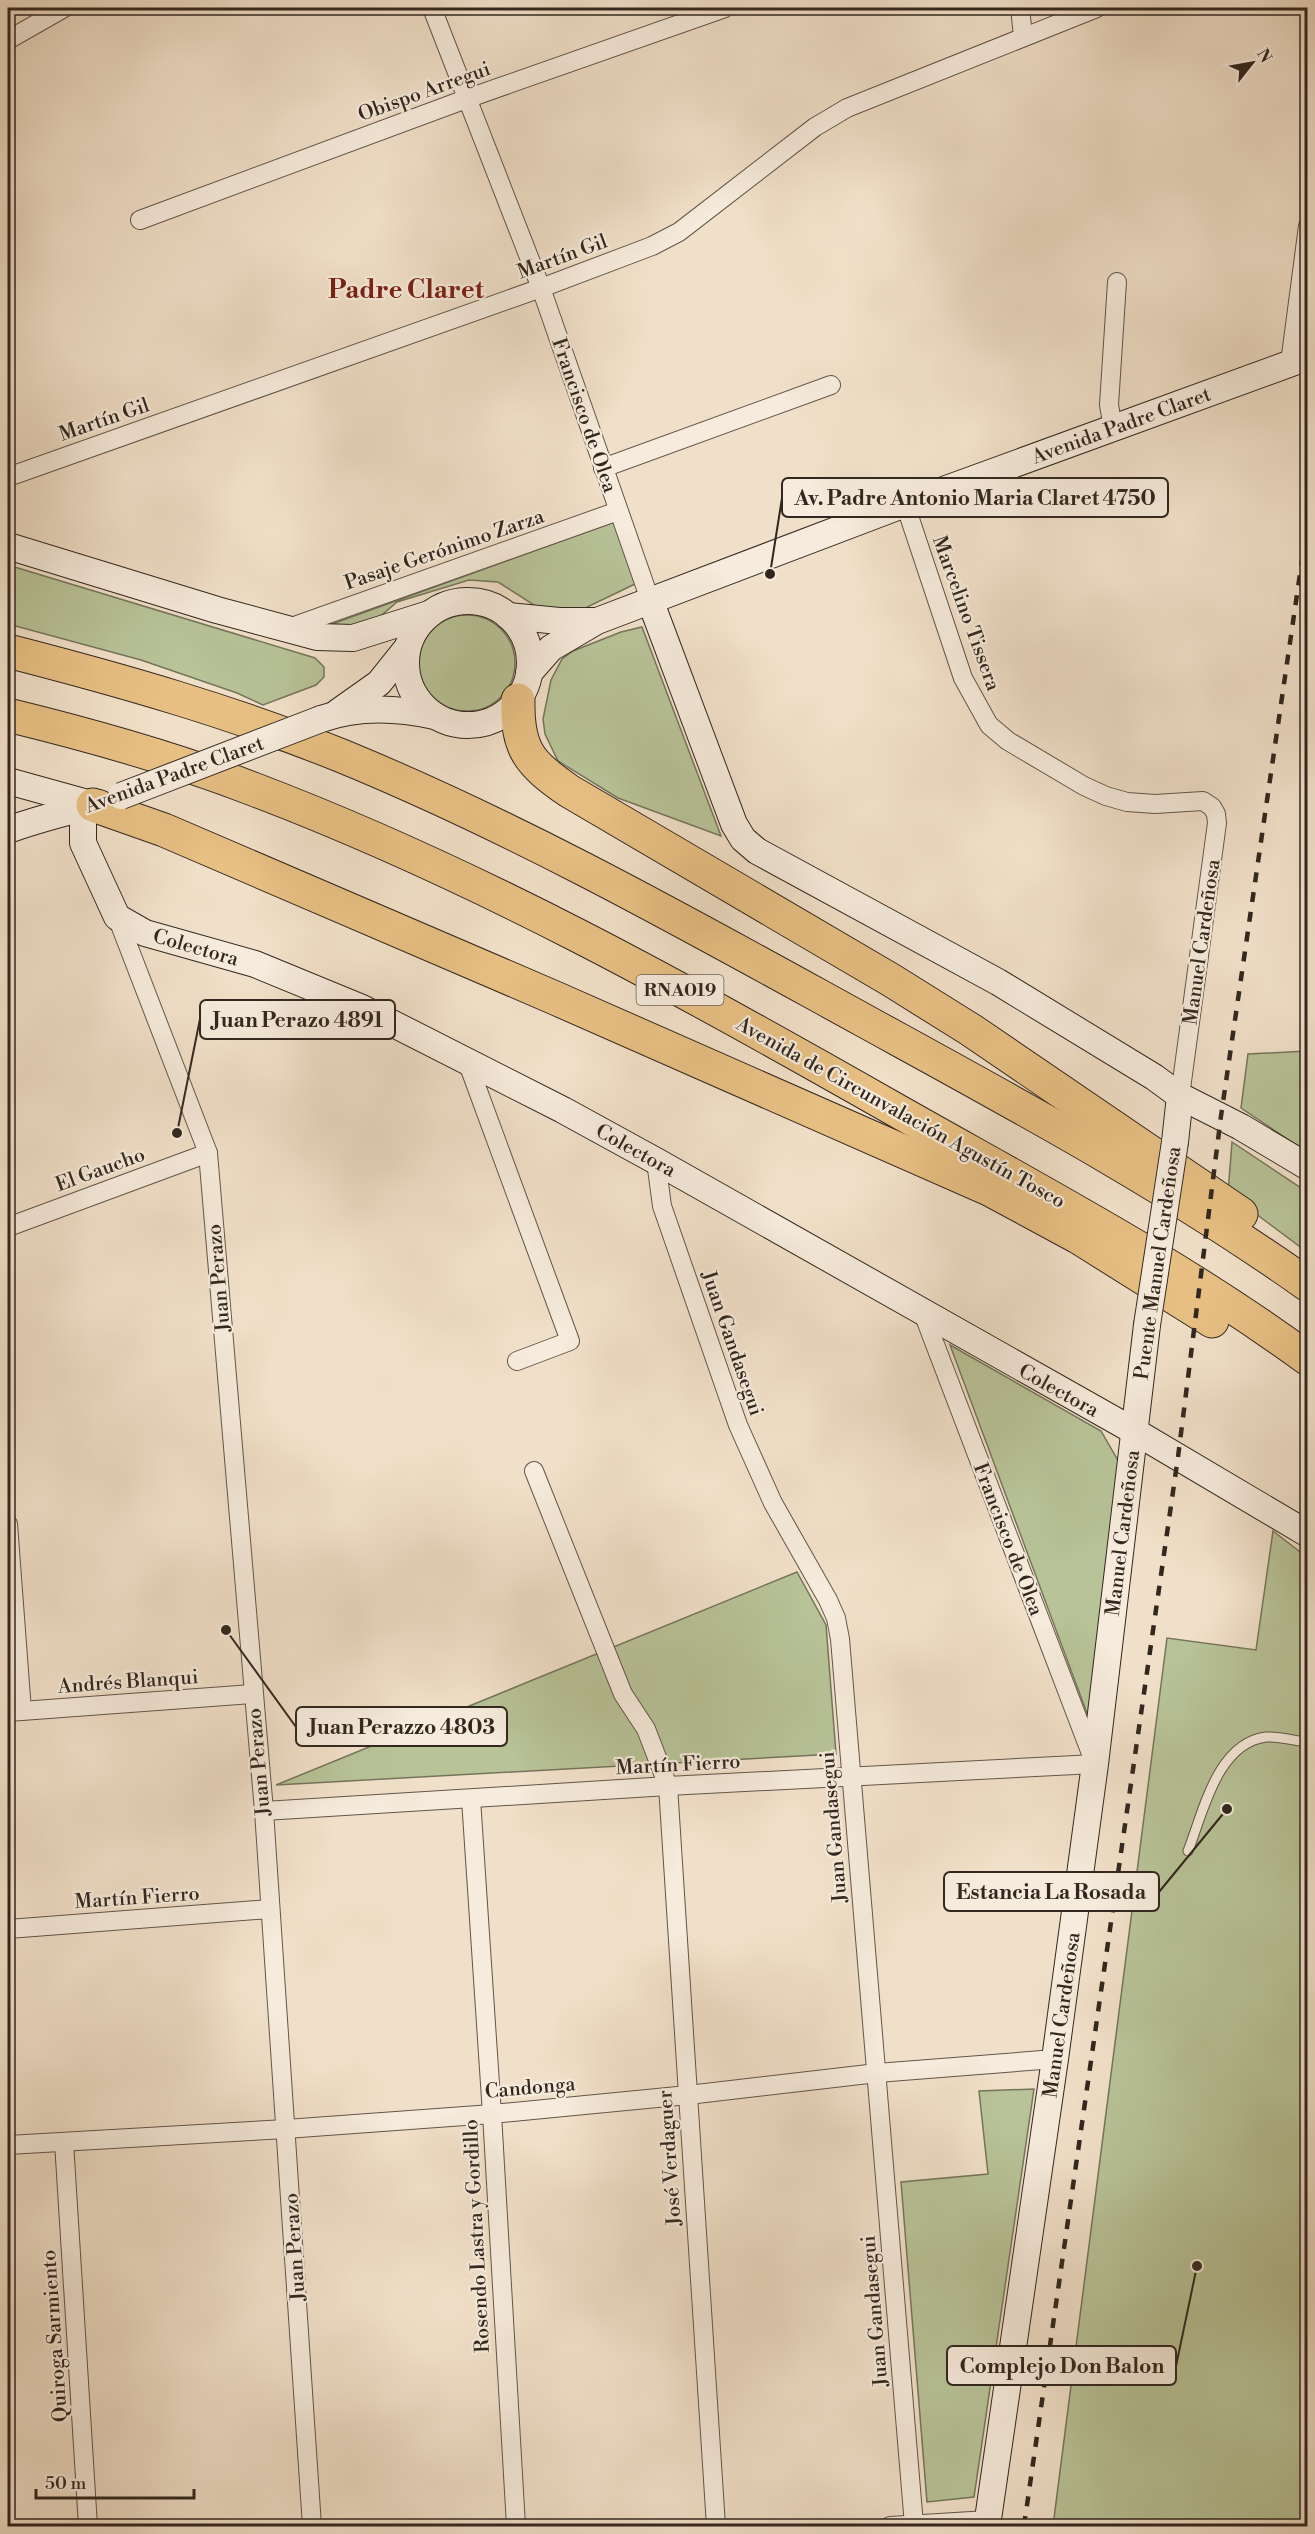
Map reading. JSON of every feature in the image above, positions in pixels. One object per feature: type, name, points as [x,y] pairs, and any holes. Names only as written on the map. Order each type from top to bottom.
[{"type":"highway","name":"RNA019","points":[[8,651],[90,672],[198,705],[330,752],[412,787],[546,850],[712,937],[1110,1159],[1180,1200],[1308,1286]]},
{"type":"highway","points":[[524,687],[519,731],[525,750],[539,768],[569,791],[891,980],[971,1030],[1280,1241],[1308,1268]]},
{"type":"highway","name":"Avenida de Circunvalación Agustín Tosco","points":[[8,715],[102,740],[250,787],[354,829],[520,906],[753,1029],[1081,1212],[1168,1264],[1308,1359]]},
{"type":"highway","points":[[118,800],[164,830],[555,998],[991,1190],[1078,1237],[1255,1350],[1308,1374]]},
{"type":"highway","points":[[118,800],[149,818],[164,830]]},
{"type":"main road","name":"Avenida Padre Claret","points":[[524,687],[551,648],[597,621],[905,504],[1299,360]]},
{"type":"main road","points":[[8,546],[286,629],[344,639],[383,631],[429,614],[442,606],[470,601],[484,603],[508,616],[524,637],[529,655],[524,687],[501,716],[478,724],[464,725],[435,716],[421,704],[411,688],[406,663],[408,648],[415,631],[429,614]]},
{"type":"main road","name":"Francisco de Olea","points":[[650,600],[734,824],[743,839],[757,850],[998,982],[1154,1077],[1180,1096]]},
{"type":"main road","name":"Avenida Padre Claret","points":[[508,616],[559,621],[597,621]]},
{"type":"main road","name":"Avenida Padre Claret","points":[[8,830],[43,818],[118,800],[330,716],[379,683],[408,648]]},
{"type":"main road","name":"Avenida Padre Claret","points":[[330,716],[404,710],[435,716]]},
{"type":"main road","points":[[8,781],[118,800]]},
{"type":"main road","name":"Juan Perazo","points":[[117,917],[83,843],[82,819],[118,800]]},
{"type":"main road","name":"Colectora","points":[[117,917],[145,933],[255,964],[298,981],[362,1008],[467,1061],[656,1161],[1134,1431],[1308,1534]]},
{"type":"main road","points":[[1180,1096],[1241,1127],[1308,1167]]},
{"type":"main road","name":"Puente Manuel Cardeñosa","points":[[1134,1431],[1180,1096]]},
{"type":"main road","name":"Manuel Cardeñosa","points":[[988,2523],[1095,1764],[1134,1431]]},
{"type":"street","points":[[8,40],[64,8]]},
{"type":"street","name":"Francisco de Olea","points":[[432,8],[541,288],[650,600]]},
{"type":"street","name":"Obispo Arregui","points":[[140,220],[466,99],[725,8]]},
{"type":"street","points":[[1020,8],[1023,36]]},
{"type":"street","name":"Martín Gil","points":[[8,477],[541,288],[652,246],[679,232],[815,127],[847,108],[1097,8]]},
{"type":"street","points":[[1299,360],[1308,226]]},
{"type":"street","points":[[1113,428],[1109,405],[1117,282]]},
{"type":"street","points":[[603,468],[831,385]]},
{"type":"street","name":"Marcelino Tissera","points":[[905,504],[963,678],[989,724],[1008,741],[1084,786],[1106,796],[1126,802],[1155,804],[1195,801]]},
{"type":"street","name":"Pasaje Gerónimo Zarza","points":[[286,629],[618,512]]},
{"type":"street","name":"Manuel Cardeñosa","points":[[1180,1096],[1217,823],[1212,807],[1203,801],[1195,801]]},
{"type":"street","name":"Juan Perazo","points":[[117,917],[208,1153],[252,1694],[264,1812],[312,2526]]},
{"type":"street","points":[[467,1061],[570,1341],[518,1361]]},
{"type":"street","name":"El Gaucho","points":[[8,1227],[208,1153]]},
{"type":"street","name":"Juan Gandasegui","points":[[656,1161],[662,1206],[738,1425],[769,1494],[828,1600],[836,1618],[840,1639],[914,2525]]},
{"type":"street","name":"Francisco de Olea","points":[[923,1313],[1095,1764]]},
{"type":"street","name":"José Verdaguer","points":[[534,1471],[623,1694],[650,1738],[668,1786],[716,2526]]},
{"type":"street","points":[[8,1524],[15,1712]]},
{"type":"street","name":"Andrés Blanqui","points":[[15,1712],[252,1694]]},
{"type":"street","name":"Martín Fierro","points":[[264,1812],[668,1786],[1095,1764]]},
{"type":"street","name":"Rosendo Lastra y Gordillo","points":[[471,1799],[516,2526]]},
{"type":"street","name":"Martín Fierro","points":[[8,1929],[270,1910]]},
{"type":"street","name":"Candonga","points":[[8,2145],[286,2129],[492,2114],[688,2095],[877,2073],[1055,2059]]},
{"type":"street","name":"Quiroga Sarmiento","points":[[64,2142],[88,2526]]},
{"type":"street","points":[[890,2526],[988,2523]]},
{"type":"lane","points":[[1188,1851],[1222,1765],[1240,1747],[1266,1737],[1308,1742]]},
{"type":"green space","points":[[614,522],[637,583],[577,612],[537,607],[498,582],[469,580],[397,602],[376,620],[354,626],[332,624]]},
{"type":"green space","points":[[8,565],[315,658],[324,667],[324,677],[316,685],[263,705],[237,693],[141,660],[8,624]]},
{"type":"green space","points":[[467,615],[485,619],[501,629],[511,645],[515,663],[511,681],[501,697],[485,707],[467,711],[449,707],[433,697],[423,681],[419,663],[423,645],[433,629],[449,619]]},
{"type":"green space","points":[[642,627],[721,836],[618,798],[558,761],[545,734],[543,719],[551,680],[562,659],[573,651],[621,632]]},
{"type":"green space","points":[[1308,1051],[1307,1152],[1241,1108],[1248,1054]]},
{"type":"green space","points":[[1232,1142],[1307,1192],[1307,1252],[1228,1193]]},
{"type":"green space","points":[[950,1345],[1101,1431],[1120,1464],[1088,1716]]},
{"type":"green space","points":[[1273,1531],[1308,1558],[1307,2526],[1053,2526],[1167,1638],[1256,1650]]},
{"type":"green space","points":[[797,1572],[826,1625],[836,1754],[276,1785]]},
{"type":"green space","points":[[1034,2089],[974,2497],[927,2502],[901,2182],[988,2174],[979,2091]]},
{"type":"railway","points":[[1024,2526],[1178,1457],[1221,1116],[1308,519]]},
{"type":"place","name":"Av. Padre Antonio Maria Claret 4750","points":[[770,574]]},
{"type":"place","name":"Juan Perazo 4891","points":[[177,1133]]},
{"type":"place","name":"Juan Perazzo 4803","points":[[226,1630]]},
{"type":"place","name":"Estancia La Rosada","points":[[1227,1809]]},
{"type":"place","name":"Complejo Don Balon","points":[[1197,2266]]},
{"type":"district","name":"Padre Claret","points":[[406,289]]}]
